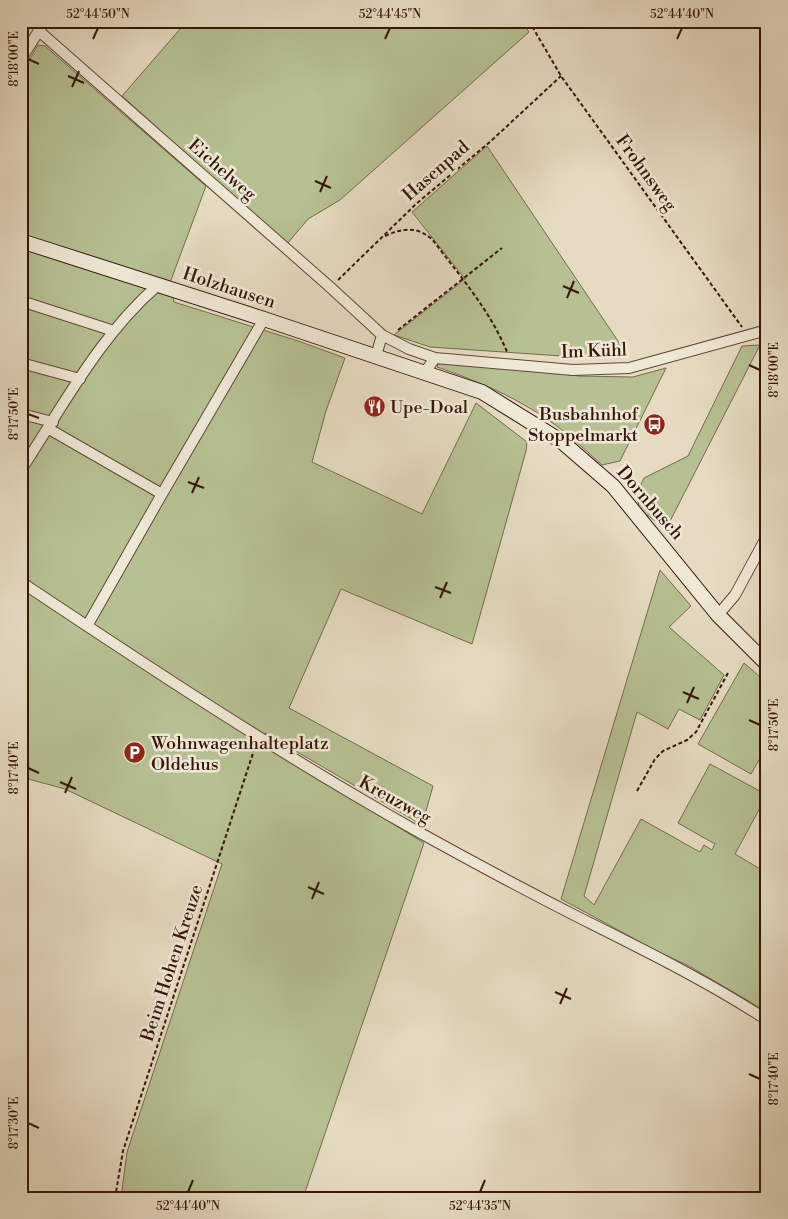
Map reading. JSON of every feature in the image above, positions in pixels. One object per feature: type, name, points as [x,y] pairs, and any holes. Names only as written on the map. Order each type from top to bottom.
[{"type":"street","points":[[21,58],[26,41],[39,32],[45,21]]},
{"type":"street","name":"Eichelweg","points":[[39,32],[385,337],[409,349],[435,358]]},
{"type":"street","name":"Holzhausen","points":[[21,241],[425,372]]},
{"type":"street","points":[[21,470],[80,379],[114,331],[139,302],[158,285]]},
{"type":"street","points":[[21,301],[114,331]]},
{"type":"street","points":[[87,626],[264,319]]},
{"type":"street","name":"Im Kühl","points":[[435,358],[573,370],[628,368],[767,330]]},
{"type":"street","points":[[376,356],[385,337]]},
{"type":"street","points":[[425,372],[435,358]]},
{"type":"street","points":[[21,363],[80,379]]},
{"type":"street","name":"Dornbusch","points":[[425,372],[482,392],[560,441],[613,486],[718,616],[767,664]]},
{"type":"street","points":[[21,414],[51,426],[162,494]]},
{"type":"street","points":[[718,616],[735,595],[767,536]]},
{"type":"street","name":"Kreuzweg","points":[[21,582],[258,737],[340,788],[553,904],[690,974],[767,1020]]},
{"type":"path","name":"Frohnsweg","points":[[529,21],[561,76],[748,335]]},
{"type":"path","name":"Hasenpad","points":[[330,287],[416,204],[491,141],[561,76]]},
{"type":"path","points":[[382,237],[394,232],[412,229],[423,232],[432,239],[485,310],[501,338],[512,365]]},
{"type":"path","points":[[385,337],[502,248]]},
{"type":"path","points":[[636,791],[655,759],[662,751],[687,740],[696,732],[728,673]]},
{"type":"path","name":"Beim Hohen Kreuze","points":[[115,1198],[123,1151],[258,737]]},
{"type":"green space","points":[[187,21],[522,21],[529,32],[340,200],[308,219],[287,244],[122,96]]},
{"type":"green space","points":[[38,45],[45,46],[206,186],[171,280],[174,302],[298,341],[345,358],[326,411],[312,462],[422,514],[476,403],[527,442],[472,644],[341,589],[289,708],[433,786],[422,825],[265,733],[262,743],[424,843],[303,1198],[121,1198],[127,1152],[222,864],[65,789],[21,777],[21,74]]},
{"type":"green space","points":[[487,146],[626,353],[591,358],[430,347],[394,335],[465,279],[412,212]]},
{"type":"green space","points":[[760,345],[666,529],[639,509],[637,492],[644,478],[688,456],[742,346]]},
{"type":"green space","points":[[439,361],[579,376],[633,377],[666,368],[620,461],[602,465],[546,418],[493,389],[437,367]]},
{"type":"green space","points":[[660,570],[691,606],[669,627],[724,675],[700,720],[679,709],[668,729],[637,712],[584,896],[594,905],[641,819],[700,852],[704,845],[712,850],[715,844],[678,823],[710,764],[767,795],[735,854],[767,873],[767,1012],[689,966],[655,950],[561,899]]},
{"type":"green space","points":[[744,663],[767,683],[767,746],[751,774],[698,744]]},
{"type":"place","name":"Upe-Doal","points":[[374,407]]},
{"type":"place","name":"Busbahnhof Stoppelmarkt","points":[[654,424]]},
{"type":"place","name":"Wohnwagenhalteplatz Oldehus","points":[[135,753]]}]
